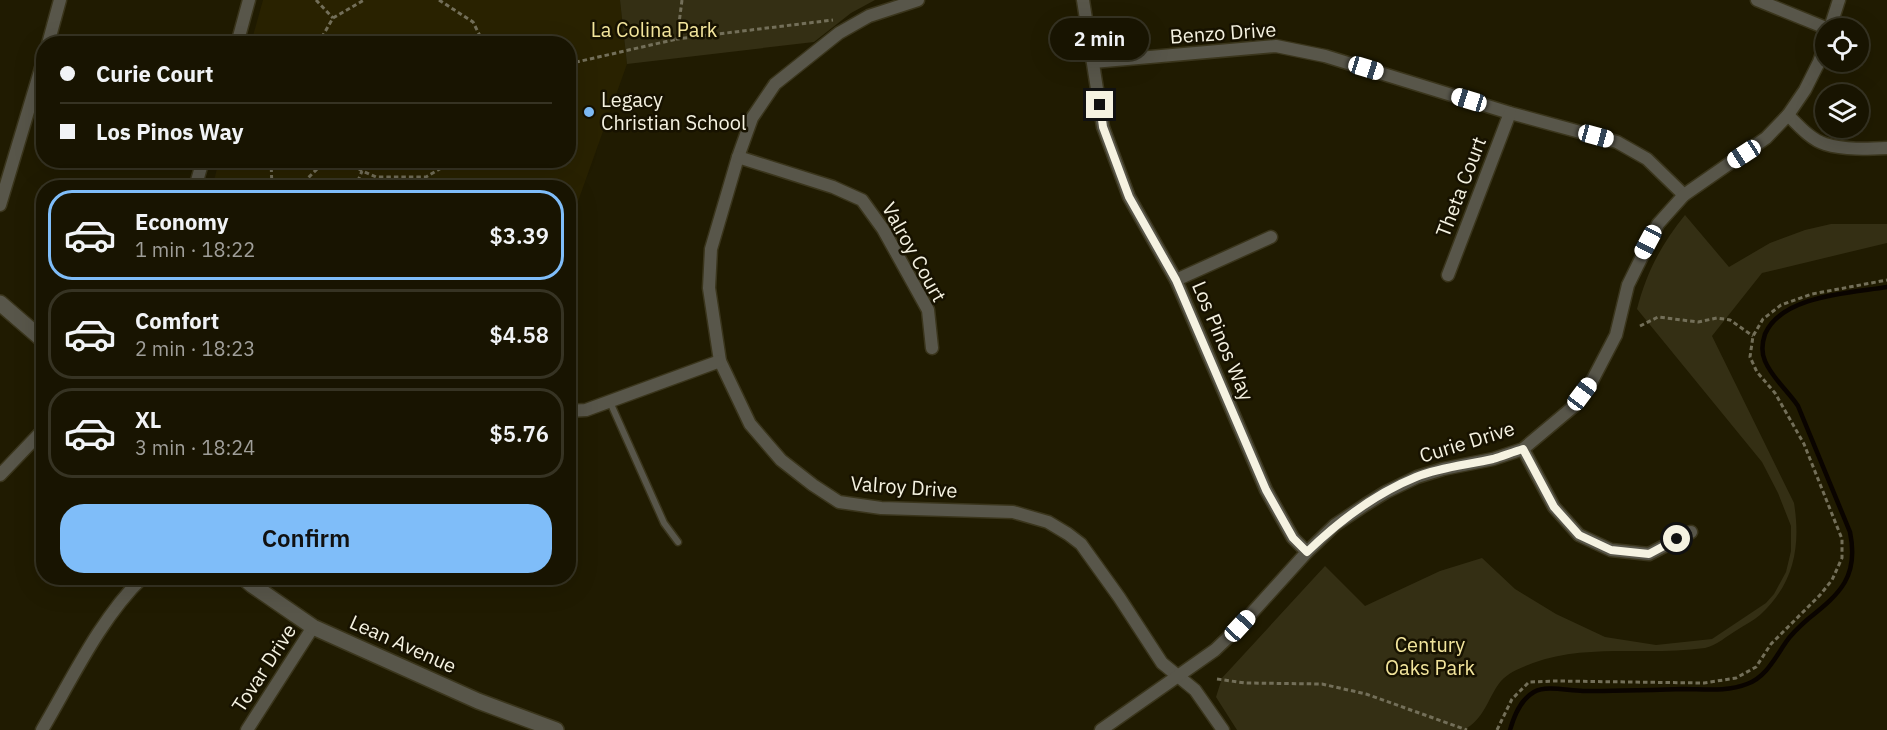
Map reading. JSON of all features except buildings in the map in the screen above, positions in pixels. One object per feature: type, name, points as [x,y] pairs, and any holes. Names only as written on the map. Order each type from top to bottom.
[{"type":"street","points":[[50,36],[60,0]]},
{"type":"street","points":[[239,36],[249,0]]},
{"type":"street","name":"Valroy Drive","points":[[918,0],[869,16],[839,33],[775,84],[752,118],[711,249],[709,288],[720,361],[750,424],[781,460],[839,502],[880,507],[1013,512],[1048,522],[1068,534],[1080,544],[1119,597],[1162,663],[1195,690],[1223,730]]},
{"type":"street","name":"Los Pinos Way","points":[[1083,0],[1103,127],[1129,197],[1176,280],[1266,490],[1293,538],[1307,552]]},
{"type":"street","points":[[1758,0],[1815,23]]},
{"type":"street","points":[[1832,18],[1839,0]]},
{"type":"street","name":"Benzo Drive","points":[[1093,62],[1276,46],[1325,56],[1510,113],[1617,142],[1647,159],[1684,195]]},
{"type":"street","name":"Curie Drive","points":[[1101,730],[1179,676],[1223,642],[1335,525],[1386,492],[1417,477],[1493,459],[1523,449],[1573,407],[1592,381],[1616,335],[1628,285],[1658,224],[1684,195],[1766,138],[1788,115],[1815,70]]},
{"type":"street","points":[[0,205],[36,85]]},
{"type":"street","name":"Theta Court","points":[[1448,275],[1510,113]]},
{"type":"street","points":[[1788,115],[1802,129],[1824,144],[1859,149],[1887,148]]},
{"type":"street","name":"Valroy Court","points":[[738,157],[833,187],[862,200],[883,228],[928,310],[932,348]]},
{"type":"street","points":[[1176,280],[1271,237]]},
{"type":"street","points":[[0,303],[36,334]]},
{"type":"street","points":[[576,411],[586,410],[720,361]]},
{"type":"street","points":[[0,476],[36,438]]},
{"type":"street","points":[[1523,449],[1554,507],[1579,535],[1611,550],[1649,554],[1691,532]]},
{"type":"street","points":[[42,730],[104,624],[134,585]]},
{"type":"street","name":"Lean Avenue","points":[[252,585],[313,627],[478,701],[556,730]]},
{"type":"street","name":"Tovar Drive","points":[[248,730],[313,627]]},
{"type":"lane","points":[[610,401],[664,523],[678,542]]},
{"type":"path","points":[[316,0],[333,18]]},
{"type":"path","points":[[323,36],[333,18],[364,0]]},
{"type":"path","points":[[439,0],[473,22],[480,36]]},
{"type":"path","points":[[677,39],[682,0]]},
{"type":"path","points":[[576,62],[677,39],[835,20]]},
{"type":"path","points":[[306,180],[319,168]]},
{"type":"path","points":[[358,168],[376,177],[426,177],[441,168]]},
{"type":"path","points":[[358,180],[362,171]]},
{"type":"path","points":[[1497,730],[1512,699],[1529,682],[1704,683],[1736,678],[1756,667],[1771,644],[1820,595],[1832,580],[1842,558],[1842,538],[1804,444],[1775,393],[1757,372],[1750,357],[1753,336],[1763,319],[1780,305],[1812,294],[1887,280]]},
{"type":"path","points":[[1640,326],[1658,317],[1698,322],[1717,318],[1730,320],[1753,336]]},
{"type":"path","points":[[1217,679],[1245,683],[1322,684],[1366,694],[1467,730]]},
{"type":"shaded area","name":"Legacy Christian School","points":[[263,0],[620,0],[627,64],[576,207],[576,180],[214,180],[217,168],[576,168],[576,36],[253,36]]},
{"type":"green space","name":"La Colina Park","points":[[620,0],[875,0],[851,13],[814,42],[627,64]]},
{"type":"green space","name":"Century Oaks Park","points":[[1685,215],[1729,267],[1770,243],[1805,230],[1831,224],[1887,224],[1887,243],[1762,273],[1712,336],[1794,503],[1796,535],[1792,564],[1788,578],[1772,603],[1760,615],[1709,647],[1684,650],[1575,653],[1524,666],[1501,681],[1483,712],[1467,730],[1237,730],[1216,697],[1222,678],[1325,566],[1365,606],[1440,571],[1482,558],[1515,589],[1556,614],[1605,637],[1656,645],[1712,639],[1766,603],[1774,594],[1786,572],[1791,551],[1791,526],[1778,493],[1762,462],[1637,309],[1645,282],[1656,259]]},
{"type":"waterway","points":[[1510,730],[1521,704],[1529,695],[1539,690],[1715,690],[1747,684],[1765,672],[1793,633],[1838,592],[1845,582],[1852,560],[1850,532],[1798,406],[1768,367],[1763,354],[1763,344],[1765,334],[1774,321],[1786,311],[1819,298],[1887,287]]},
{"type":"place","name":"Legacy Christian School","points":[[589,112]]},
{"type":"route","points":[[1100,105],[1103,127],[1129,197],[1176,280],[1266,490],[1293,538],[1307,552],[1335,525],[1386,492],[1417,477],[1493,459],[1523,449],[1554,507],[1579,535],[1611,550],[1649,554],[1677,539]]}]
